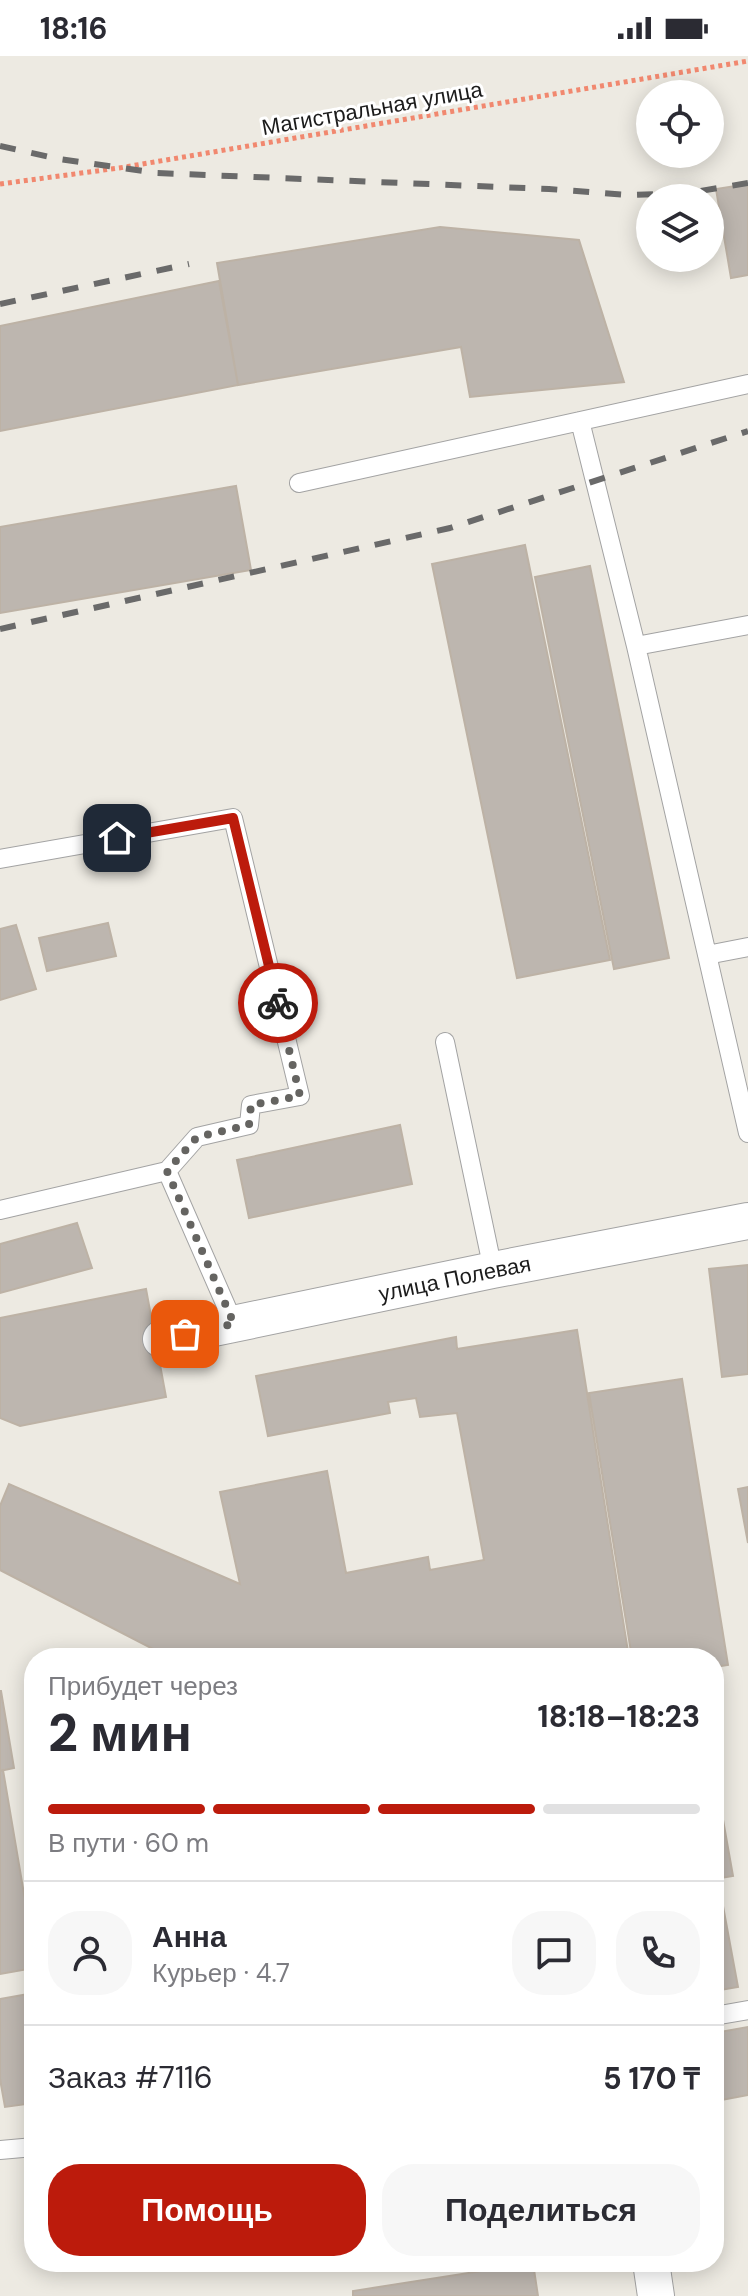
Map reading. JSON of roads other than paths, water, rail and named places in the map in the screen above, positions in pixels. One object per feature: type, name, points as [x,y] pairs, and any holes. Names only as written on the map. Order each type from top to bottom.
[{"type":"street","name":"улица Полевая","points":[[161,1339],[748,1221]]},
{"type":"street","points":[[652,2272],[656,2296]]},
{"type":"lane","points":[[299,483],[748,384]]},
{"type":"lane","points":[[580,421],[636,646],[748,1133]]},
{"type":"lane","points":[[636,646],[748,625]]},
{"type":"lane","points":[[0,859],[233,818],[300,1096],[251,1105],[249,1125],[197,1137],[167,1171],[0,1210]]},
{"type":"lane","points":[[707,955],[748,947]]},
{"type":"lane","points":[[445,1042],[493,1270]]},
{"type":"lane","points":[[167,1171],[234,1324]]},
{"type":"lane","points":[[724,2014],[748,2010]]},
{"type":"lane","points":[[0,2150],[24,2148]]},
{"type":"railway","points":[[0,146],[59,159],[157,173],[628,195],[688,193],[748,183]]},
{"type":"railway","points":[[0,304],[189,264]]},
{"type":"railway","points":[[0,629],[450,528],[748,431]]}]
